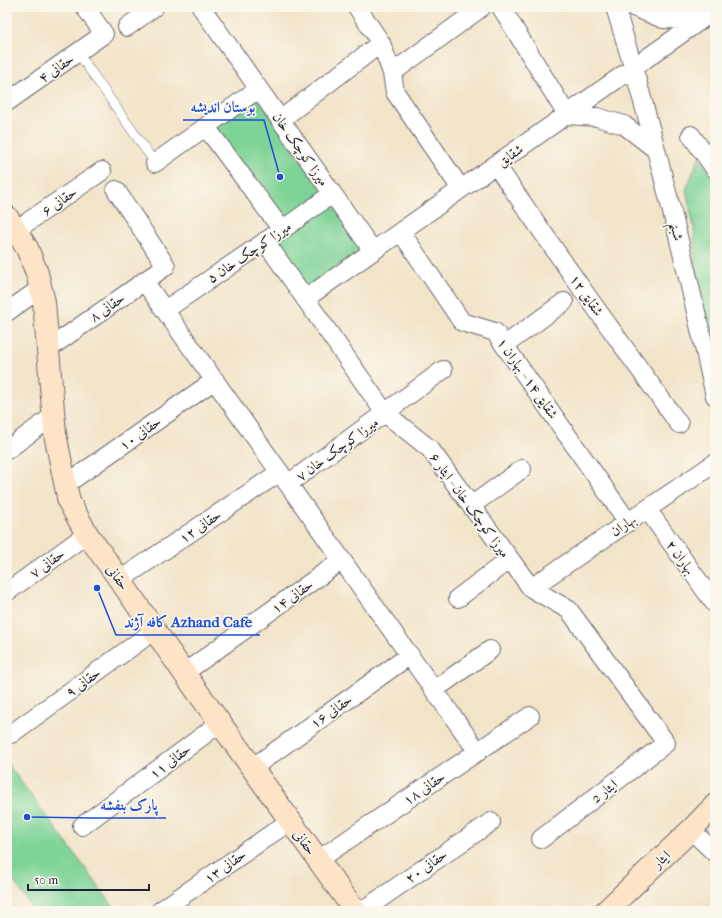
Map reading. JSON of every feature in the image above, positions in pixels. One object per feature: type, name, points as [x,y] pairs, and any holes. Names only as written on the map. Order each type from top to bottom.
[{"type":"main road","name":"حقانی","points":[[12,224],[26,248],[37,273],[44,302],[55,434],[69,502],[87,534],[355,911]]},
{"type":"main road","name":"ایثار","points":[[606,911],[715,805]]},
{"type":"street","name":"حقانی ۴","points":[[7,102],[104,34],[85,7]]},
{"type":"street","points":[[127,27],[154,7]]},
{"type":"street","name":"میرزا کوچک خان","points":[[201,7],[373,251]]},
{"type":"street","points":[[357,7],[382,43],[392,73],[395,92],[461,189]]},
{"type":"street","points":[[392,73],[482,7]]},
{"type":"street","points":[[501,7],[567,115],[597,117],[624,125],[655,149]]},
{"type":"street","name":"شبنم","points":[[615,7],[634,68],[684,258],[715,396]]},
{"type":"street","points":[[633,7],[663,19],[708,15]]},
{"type":"street","name":"شقایق","points":[[306,299],[708,15]]},
{"type":"street","points":[[280,120],[382,43]]},
{"type":"street","points":[[155,163],[258,89]]},
{"type":"street","points":[[206,127],[282,230]]},
{"type":"street","points":[[692,135],[715,169]]},
{"type":"street","name":"شقایق ۱۲","points":[[496,164],[582,290],[679,424]]},
{"type":"street","name":"حقانی ۶","points":[[12,224],[102,171]]},
{"type":"street","name":"حقانی ۸","points":[[48,349],[166,266],[116,190]]},
{"type":"street","name":"میرزا کوچک خان ۵","points":[[164,310],[282,230],[332,194]]},
{"type":"street","name":"شقایق ۱۴ - بهاران ۱","points":[[401,232],[462,322],[495,332],[628,522]]},
{"type":"street","name":"میرزا کوچک خان - ایثار ۶","points":[[266,241],[385,413],[430,449],[531,588],[569,610],[666,743]]},
{"type":"street","points":[[144,281],[478,752]]},
{"type":"street","points":[[7,312],[41,288]]},
{"type":"street","points":[[505,345],[564,302]]},
{"type":"street","name":"میرزا کوچک خان ۷","points":[[284,478],[385,413],[443,370]]},
{"type":"street","name":"حقانی ۱۰","points":[[65,485],[214,380]]},
{"type":"street","points":[[7,450],[53,416]]},
{"type":"street","name":"بهاران","points":[[531,588],[715,463]]},
{"type":"street","points":[[472,505],[522,469]]},
{"type":"street","name":"حقانی ۱۲","points":[[120,580],[284,478]]},
{"type":"street","name":"بهاران ۲","points":[[647,509],[715,604]]},
{"type":"street","name":"حقانی ۷","points":[[7,592],[87,534]]},
{"type":"street","points":[[458,598],[510,559]]},
{"type":"street","name":"حقانی ۱۴","points":[[184,672],[342,560]]},
{"type":"street","name":"حقانی ۹","points":[[11,734],[155,630]]},
{"type":"street","points":[[434,690],[490,650]]},
{"type":"street","name":"حقانی ۱۶","points":[[252,768],[410,655]]},
{"type":"street","name":"حقانی ۱۸","points":[[318,860],[530,716]]},
{"type":"street","name":"حقانی ۱۱","points":[[82,826],[220,723]]},
{"type":"street","name":"ایثار 2","points":[[541,839],[666,743]]},
{"type":"street","name":"حقانی ۱۳","points":[[160,911],[290,821]]},
{"type":"street","name":"حقانی ۲۰","points":[[362,911],[491,822]]},
{"type":"street","points":[[691,830],[715,853]]},
{"type":"lane","points":[[78,53],[155,163]]},
{"type":"green space","points":[[253,91],[363,248],[304,292],[267,238],[284,227],[210,127]]},
{"type":"green space","points":[[699,157],[715,181],[715,349],[696,313],[694,228],[686,190]]},
{"type":"green space","points":[[7,763],[117,911],[34,911],[7,871]]},
{"type":"place","name":"بوستان اندیشه","points":[[280,177]]},
{"type":"place","name":"کافه آژند Azhand Cafe","points":[[97,588]]},
{"type":"place","name":"پارک بنفشه","points":[[27,817]]}]
